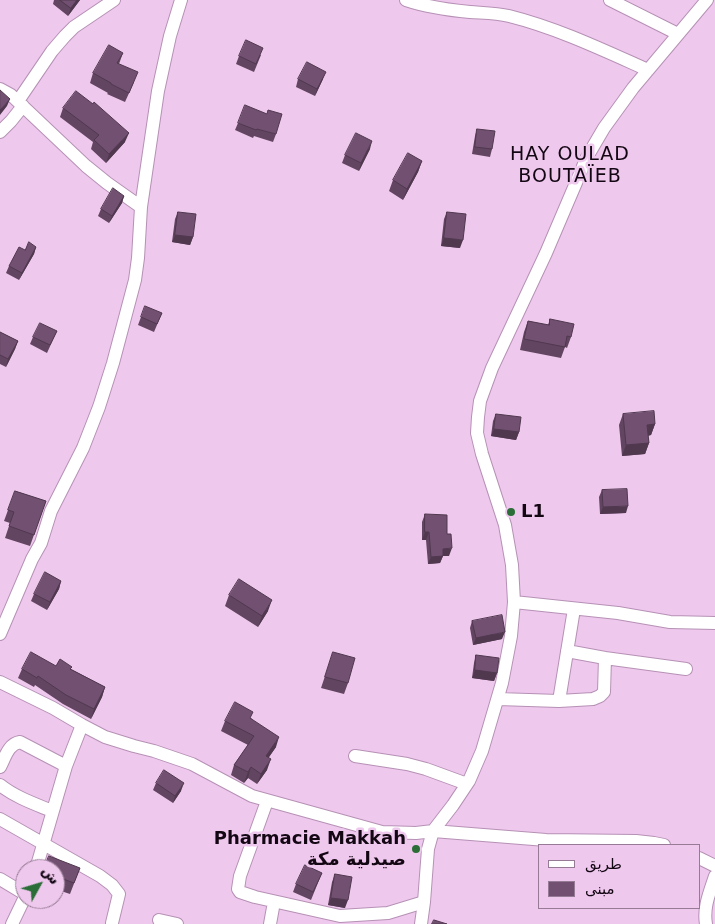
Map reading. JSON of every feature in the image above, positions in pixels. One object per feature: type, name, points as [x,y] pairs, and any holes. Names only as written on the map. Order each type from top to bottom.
[{"type":"street","points":[[0,132],[11,121],[52,51],[74,27],[114,0]]},
{"type":"street","points":[[0,634],[41,543],[51,511],[84,448],[100,407],[113,363],[135,280],[141,207],[158,91],[170,36],[181,0]]},
{"type":"street","points":[[406,0],[421,5],[452,10],[508,16],[557,32],[648,70]]},
{"type":"street","points":[[610,0],[678,34]]},
{"type":"street","points":[[421,924],[428,849],[434,831],[467,784],[482,751],[502,683],[514,602],[512,565],[504,525],[477,433],[480,401],[492,368],[546,253],[587,157],[604,128],[648,70],[707,0]]},
{"type":"street","points":[[0,89],[11,94],[86,166],[141,207]]},
{"type":"street","points":[[514,602],[618,613],[670,622],[715,623]]},
{"type":"street","points":[[559,701],[574,609]]},
{"type":"street","points":[[567,652],[686,669]]},
{"type":"street","points":[[498,698],[559,701],[594,699],[604,692],[605,658]]},
{"type":"street","points":[[0,682],[53,708],[105,737],[192,764],[242,792],[369,830],[416,833],[434,831],[546,840],[636,841],[659,844]]},
{"type":"street","points":[[39,859],[66,766],[82,725]]},
{"type":"street","points":[[0,767],[15,742],[20,742],[66,766]]},
{"type":"street","points":[[355,756],[407,764],[467,784]]},
{"type":"street","points":[[0,785],[4,789],[32,803],[52,811]]},
{"type":"street","points":[[267,801],[240,876],[238,889],[240,892],[274,902],[340,916],[388,913],[424,902]]},
{"type":"street","points":[[0,819],[100,876],[112,885],[119,894],[112,923]]},
{"type":"street","points":[[700,858],[715,866]]},
{"type":"street","points":[[706,924],[705,910],[715,876]]},
{"type":"street","points":[[0,879],[15,889]]},
{"type":"street","points":[[270,924],[274,902]]},
{"type":"street","points":[[12,924],[19,909]]},
{"type":"street","points":[[159,920],[176,924]]},
{"type":"building","points":[[60,0],[77,0],[71,8]]},
{"type":"building","points":[[246,40],[263,48],[256,64],[239,56]]},
{"type":"building","points":[[109,45],[123,53],[117,63],[138,72],[129,93],[93,73]]},
{"type":"building","points":[[307,62],[326,72],[317,89],[298,79]]},
{"type":"building","points":[[0,90],[10,99],[0,110]]},
{"type":"building","points":[[76,91],[93,104],[94,102],[129,133],[109,154],[94,140],[99,135],[63,108]]},
{"type":"building","points":[[245,105],[267,114],[268,110],[282,114],[276,134],[256,130],[238,123]]},
{"type":"building","points":[[477,129],[495,131],[492,149],[475,147]]},
{"type":"building","points":[[356,133],[372,141],[361,163],[345,155]]},
{"type":"building","points":[[408,153],[422,161],[407,189],[393,180]]},
{"type":"building","points":[[113,188],[124,196],[112,216],[101,209]]},
{"type":"building","points":[[178,212],[196,214],[193,237],[175,235]]},
{"type":"building","points":[[447,212],[466,214],[463,240],[444,238]]},
{"type":"building","points":[[29,242],[36,247],[22,273],[9,266],[19,247],[25,250]]},
{"type":"building","points":[[145,306],[162,313],[157,324],[141,317]]},
{"type":"building","points":[[550,319],[574,324],[571,337],[567,336],[565,347],[524,339],[528,321],[549,325]]},
{"type":"building","points":[[40,323],[57,331],[50,345],[33,337]]},
{"type":"building","points":[[0,332],[18,341],[8,359],[0,355]]},
{"type":"building","points":[[654,411],[655,424],[647,425],[649,443],[626,445],[623,414]]},
{"type":"building","points":[[496,414],[521,417],[519,432],[494,429]]},
{"type":"building","points":[[627,489],[628,506],[603,507],[602,490]]},
{"type":"building","points":[[15,491],[46,501],[34,535],[9,526],[14,512],[8,510]]},
{"type":"building","points":[[425,514],[447,515],[447,534],[451,534],[452,548],[443,549],[443,556],[431,557],[429,532],[425,532]]},
{"type":"building","points":[[45,572],[61,581],[50,602],[34,594]]},
{"type":"building","points":[[239,579],[272,600],[262,616],[229,595]]},
{"type":"building","points":[[502,615],[505,632],[476,638],[472,621]]},
{"type":"building","points":[[31,652],[56,666],[60,659],[72,667],[70,669],[105,687],[94,709],[66,695],[38,676],[37,678],[22,669]]},
{"type":"building","points":[[333,652],[355,658],[348,683],[325,677]]},
{"type":"building","points":[[476,655],[499,658],[497,673],[475,670]]},
{"type":"building","points":[[235,702],[253,712],[250,718],[279,737],[266,756],[271,759],[261,774],[251,767],[248,772],[234,765],[254,736],[225,721]]},
{"type":"building","points":[[164,770],[184,783],[175,796],[156,783]]},
{"type":"building","points":[[65,862],[80,868],[74,883],[65,880]]},
{"type":"building","points":[[305,865],[322,873],[313,892],[296,884]]},
{"type":"building","points":[[335,874],[352,877],[348,900],[331,898]]},
{"type":"building","points":[[434,920],[447,924],[432,924]]},
{"type":"place","name":"L1","points":[[511,512]]},
{"type":"place","name":"Pharmacie Makkah صيدلية مكة","points":[[416,849]]},
{"type":"district","name":"HAY OULAD BOUTAÏEB","points":[[570,166]]}]
